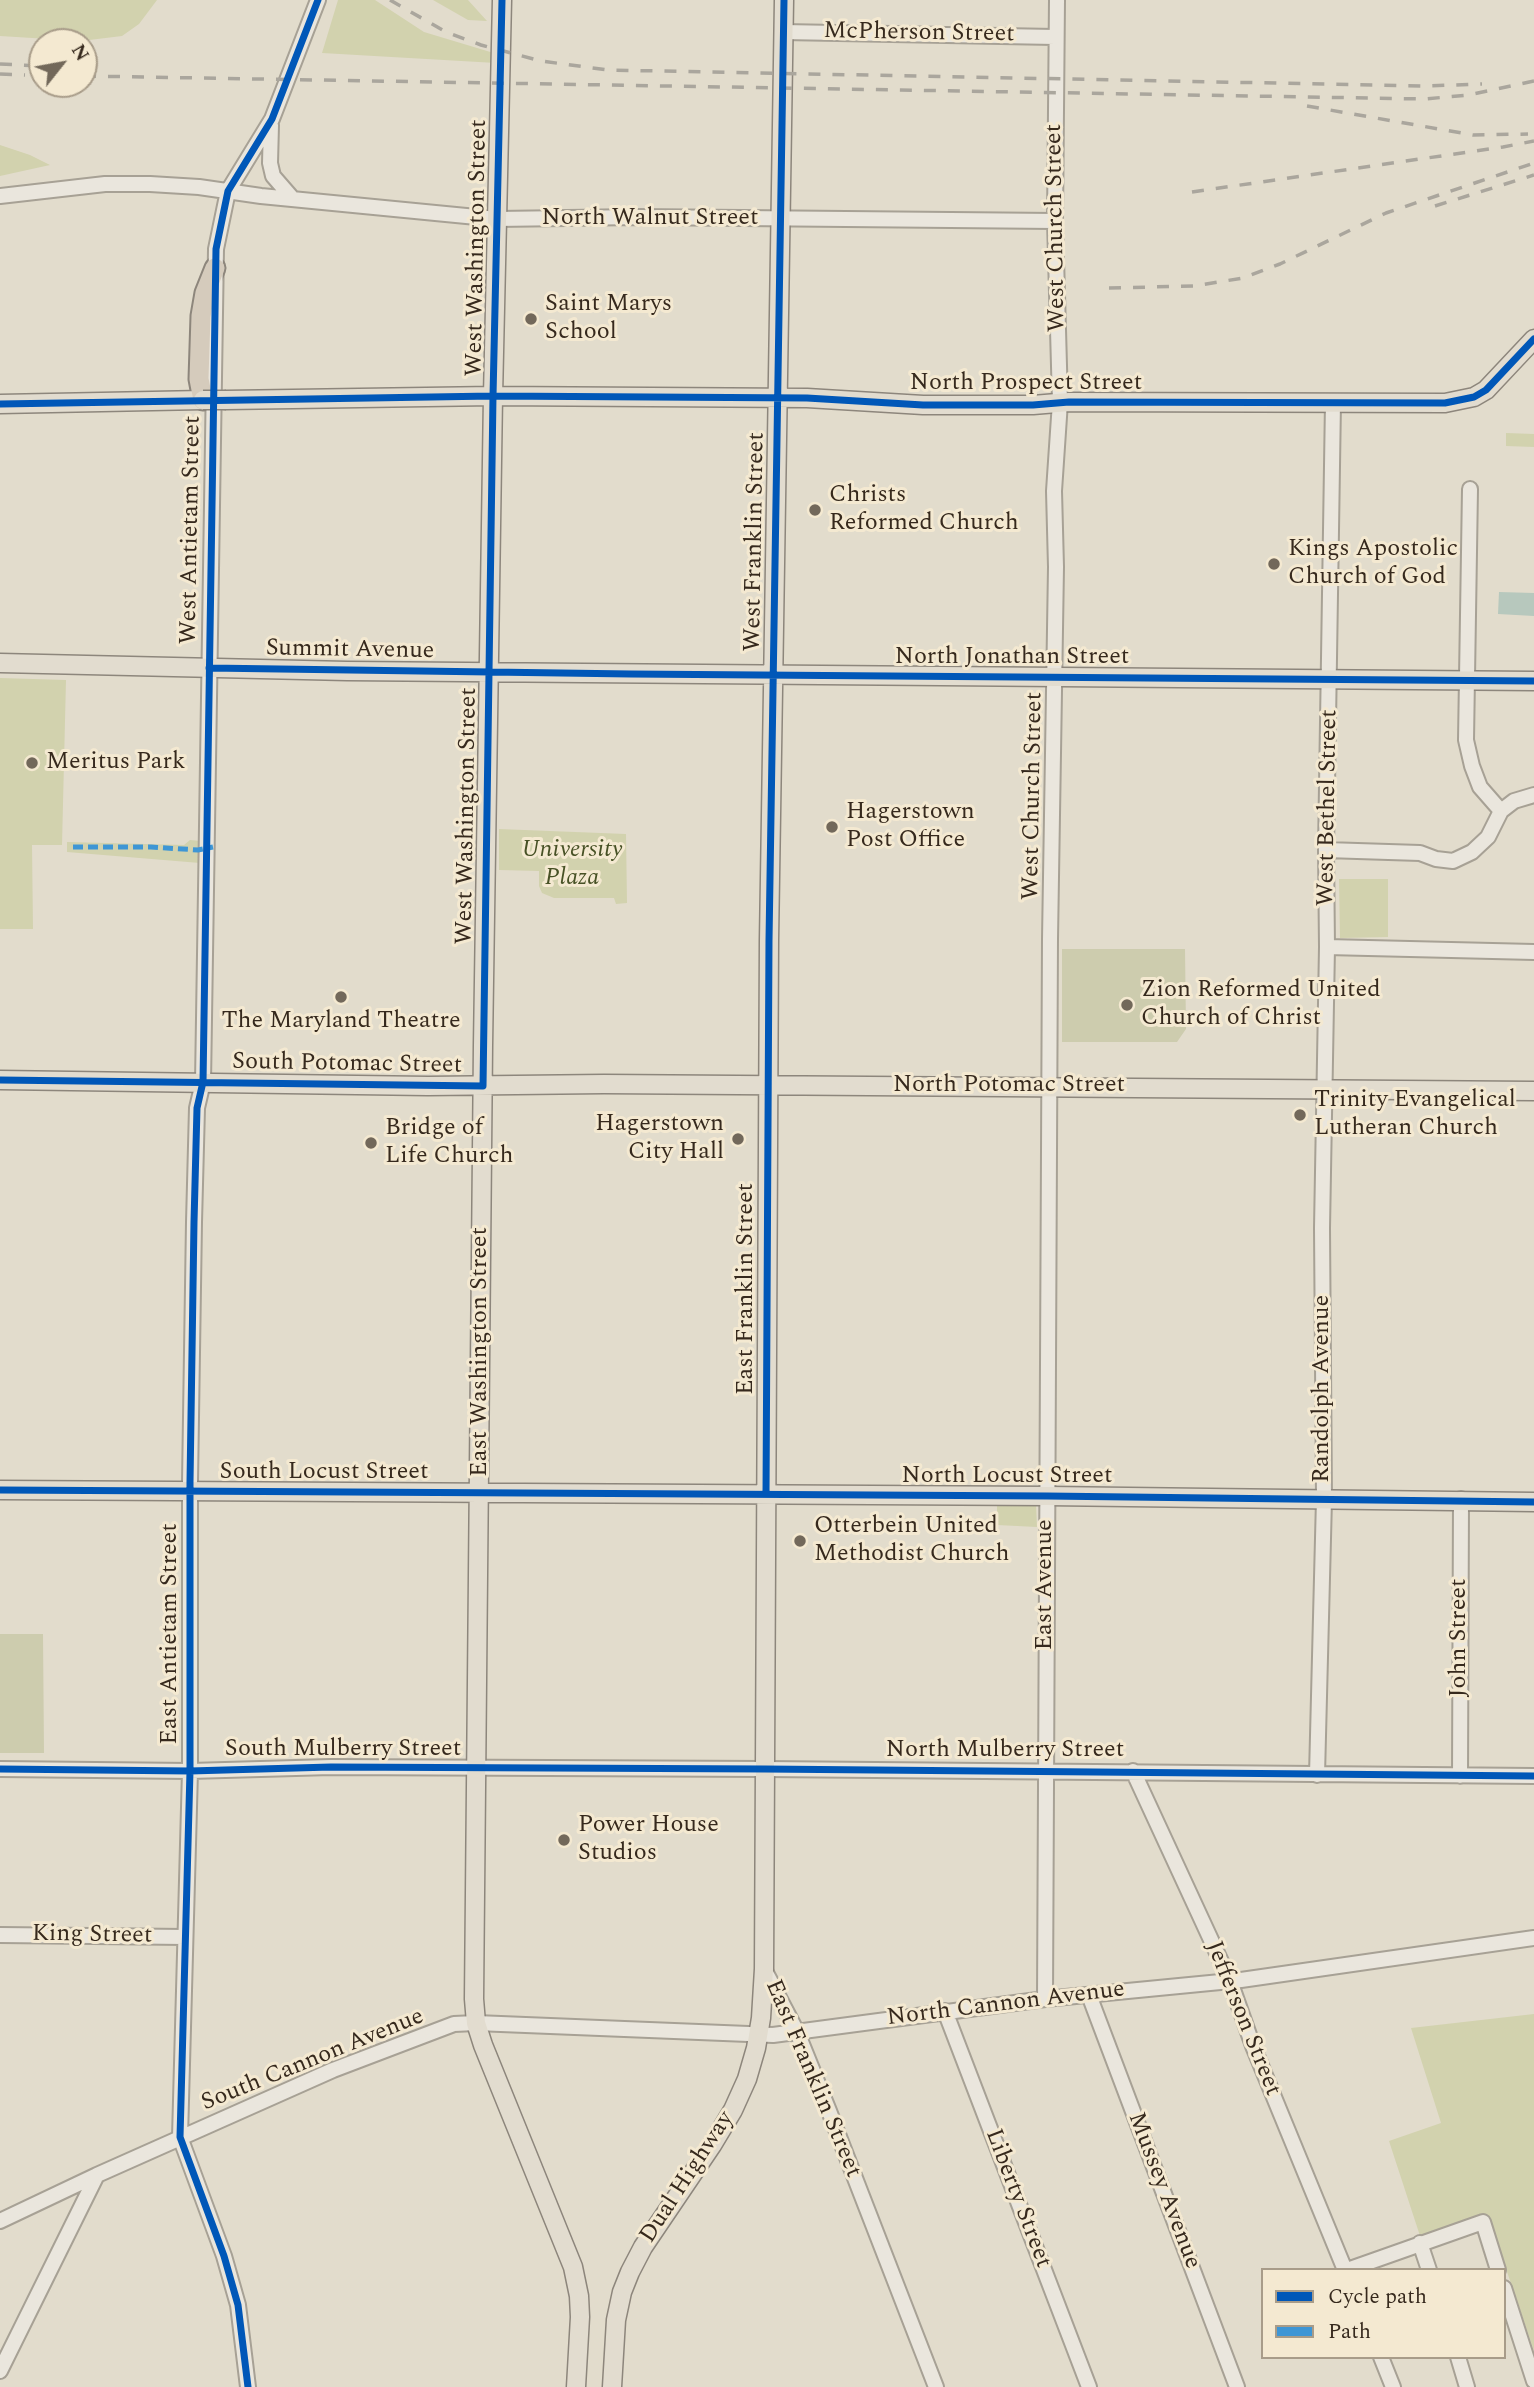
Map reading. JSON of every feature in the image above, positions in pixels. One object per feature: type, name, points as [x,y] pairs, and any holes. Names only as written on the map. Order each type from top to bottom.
[{"type":"highway","points":[[203,400],[199,379],[201,316],[205,293],[215,268]]},
{"type":"main road","name":"West Washington Street","points":[[483,1086],[502,0]]},
{"type":"main road","name":"West Franklin Street","points":[[768,1085],[784,0]]},
{"type":"main road","name":"North Prospect Street","points":[[0,404],[493,396],[777,398],[923,405],[1033,405],[1060,402],[1445,403],[1474,397],[1497,381],[1534,339]]},
{"type":"main road","name":"Summit Avenue","points":[[0,663],[490,672]]},
{"type":"main road","name":"North Jonathan Street","points":[[490,672],[1534,681]]},
{"type":"main road","name":"South Potomac Street","points":[[0,1080],[483,1086]]},
{"type":"main road","name":"East Franklin Street","points":[[764,1969],[768,1085]]},
{"type":"main road","name":"North Potomac Street","points":[[483,1086],[1049,1086],[1534,1091]]},
{"type":"main road","name":"East Washington Street","points":[[483,1086],[474,1998],[477,2023],[502,2093],[573,2267],[580,2317],[576,2387]]},
{"type":"main road","name":"South Locust Street","points":[[0,1490],[480,1493]]},
{"type":"main road","name":"North Locust Street","points":[[480,1493],[1461,1499],[1534,1502]]},
{"type":"main road","name":"Dual Highway","points":[[612,2387],[616,2320],[622,2292],[643,2247],[712,2145],[733,2110],[747,2079],[759,2036],[764,1969]]},
{"type":"street","name":"West Antietam Street","points":[[203,1082],[216,245],[228,191],[272,119],[318,0]]},
{"type":"street","name":"West Church Street","points":[[1049,1086],[1056,567],[1054,491],[1060,402],[1055,221],[1057,0]]},
{"type":"street","name":"McPherson Street","points":[[783,32],[1055,37]]},
{"type":"street","points":[[272,119],[270,163],[273,176],[293,200]]},
{"type":"street","name":"North Walnut Street","points":[[0,196],[106,184],[174,186],[497,219],[637,217],[1055,221]]},
{"type":"street","name":"West Bethel Street","points":[[1324,1088],[1333,402]]},
{"type":"street","points":[[1470,489],[1466,740],[1480,787],[1500,811]]},
{"type":"street","points":[[1326,850],[1420,853],[1453,861],[1472,852],[1488,838],[1500,811],[1514,801],[1534,795]]},
{"type":"street","points":[[1327,947],[1534,952]]},
{"type":"street","name":"East Antietam Street","points":[[203,1082],[197,1108],[190,1491],[190,1771],[180,2137],[224,2256],[238,2305],[248,2387]]},
{"type":"street","name":"East Avenue","points":[[1045,1999],[1049,1086]]},
{"type":"street","name":"Randolph Avenue","points":[[1317,1775],[1324,1499],[1324,1088]]},
{"type":"street","name":"John Street","points":[[1460,1776],[1461,1499]]},
{"type":"street","name":"South Mulberry Street","points":[[0,1769],[190,1771],[476,1768]]},
{"type":"street","name":"North Mulberry Street","points":[[476,1768],[1534,1776]]},
{"type":"street","name":"Jefferson Street","points":[[1133,1771],[1230,1981],[1253,2046],[1345,2268]]},
{"type":"street","name":"King Street","points":[[0,1935],[185,1937]]},
{"type":"street","name":"North Cannon Avenue","points":[[477,2023],[759,2036],[1045,1999],[1230,1981],[1534,1939]]},
{"type":"street","name":"East Franklin Street","points":[[764,1969],[797,2032],[936,2387]]},
{"type":"street","name":"Mussey Avenue","points":[[1089,1995],[1237,2387]]},
{"type":"street","name":"Liberty Street","points":[[945,2011],[1089,2387]]},
{"type":"street","name":"South Cannon Avenue","points":[[0,2221],[180,2137],[333,2070],[454,2024],[477,2023]]},
{"type":"street","points":[[0,2371],[97,2175]]},
{"type":"street","points":[[1351,2268],[1483,2222],[1498,2268]]},
{"type":"street","points":[[1420,2243],[1428,2268]]},
{"type":"street","points":[[1506,2294],[1534,2381]]},
{"type":"street","points":[[1382,2359],[1393,2387]]},
{"type":"street","points":[[1459,2359],[1467,2387]]},
{"type":"green space","points":[[0,0],[157,0],[139,24],[122,36],[98,39],[98,28],[28,28],[28,38],[0,36]]},
{"type":"green space","points":[[338,0],[375,0],[424,32],[497,54],[496,63],[322,53]]},
{"type":"green space","points":[[433,0],[468,0],[487,21],[468,20]]},
{"type":"green space","points":[[0,145],[30,155],[50,165],[0,176]]},
{"type":"green space","points":[[1506,433],[1534,434],[1534,447],[1506,446]]},
{"type":"green space","name":"Meritus Park","points":[[0,678],[66,680],[62,845],[32,845],[33,929],[0,929]]},
{"type":"green space","name":"University Plaza","points":[[499,829],[626,834],[627,903],[616,904],[614,898],[554,898],[542,893],[539,871],[499,870]]},
{"type":"green space","points":[[190,840],[201,841],[200,863],[67,852],[67,842],[184,845]]},
{"type":"green space","points":[[1339,879],[1388,879],[1388,937],[1340,938]]},
{"type":"green space","points":[[1062,949],[1185,949],[1186,1029],[1177,1042],[1062,1042]]},
{"type":"green space","points":[[997,1505],[1036,1505],[1037,1527],[997,1525]]},
{"type":"green space","points":[[0,1634],[43,1634],[44,1753],[0,1753]]},
{"type":"green space","points":[[1534,2014],[1534,2351],[1488,2216],[1421,2239],[1389,2141],[1441,2123],[1411,2028]]},
{"type":"shaded area","points":[[1499,592],[1534,593],[1534,616],[1498,614]]},
{"type":"railway","points":[[390,0],[446,32],[481,45],[541,61],[608,70],[1425,86],[1482,84]]},
{"type":"railway","points":[[0,64],[28,65]]},
{"type":"railway","points":[[0,74],[25,75]]},
{"type":"railway","points":[[98,76],[1425,99],[1468,95],[1534,81]]},
{"type":"railway","points":[[1307,106],[1473,135],[1528,134]]},
{"type":"railway","points":[[1192,192],[1534,141]]},
{"type":"railway","points":[[1109,288],[1194,286],[1243,278],[1280,264],[1386,213],[1534,163]]},
{"type":"railway","points":[[1435,206],[1534,175]]},
{"type":"marked path","points":[[73,847],[198,850],[213,847]]},
{"type":"cycle path","points":[[248,2387],[238,2305],[224,2256],[180,2137],[190,1771],[190,1482],[194,1222],[197,1108],[203,1082],[216,249],[228,191],[272,119],[318,0]]},
{"type":"cycle path","points":[[0,1080],[483,1086],[502,0]]},
{"type":"cycle path","points":[[766,1494],[769,940],[784,0]]},
{"type":"cycle path","points":[[0,404],[493,396],[807,398],[923,405],[1033,405],[1069,402],[1445,403],[1474,397],[1486,390],[1534,339]]},
{"type":"cycle path","points":[[209,668],[1534,681]]},
{"type":"cycle path","points":[[0,1490],[1047,1496],[1534,1502]]},
{"type":"cycle path","points":[[0,1769],[190,1771],[331,1767],[1534,1776]]},
{"type":"place","name":"Saint Marys School","points":[[531,319]]},
{"type":"place","name":"Christs Reformed Church","points":[[815,510]]},
{"type":"place","name":"Kings Apostolic Church of God","points":[[1274,564]]},
{"type":"place","name":"Meritus Park","points":[[32,763]]},
{"type":"place","name":"Hagerstown Post Office","points":[[832,827]]},
{"type":"place","name":"The Maryland Theatre","points":[[341,997]]},
{"type":"place","name":"Zion Reformed United Church of Christ","points":[[1127,1005]]},
{"type":"place","name":"Trinity Evangelical Lutheran Church","points":[[1300,1115]]},
{"type":"place","name":"Hagerstown City Hall","points":[[738,1139]]},
{"type":"place","name":"Bridge of Life Church","points":[[371,1143]]},
{"type":"place","name":"Otterbein United Methodist Church","points":[[800,1541]]},
{"type":"place","name":"Power House Studios","points":[[564,1840]]}]
